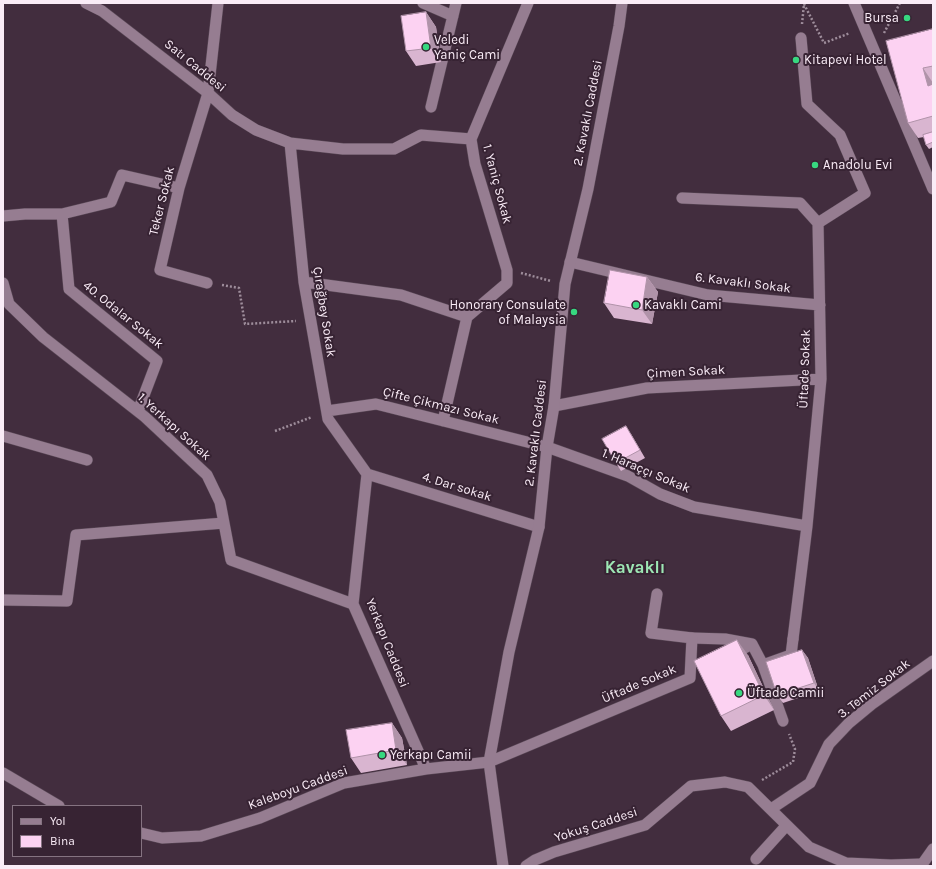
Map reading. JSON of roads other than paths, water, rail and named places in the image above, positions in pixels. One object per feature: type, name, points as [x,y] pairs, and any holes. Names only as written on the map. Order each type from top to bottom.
[{"type":"street","name":"Satı Caddesi","points":[[86,3],[102,11],[208,93],[232,115],[256,130],[290,143],[343,149],[394,149],[422,135],[471,139]]},
{"type":"street","name":"Teker Sokak","points":[[207,283],[160,270],[179,188],[208,93],[218,3]]},
{"type":"street","points":[[423,3],[453,16]]},
{"type":"street","points":[[431,107],[456,3]]},
{"type":"street","name":"1. Yaniç Sokak","points":[[467,317],[507,283],[507,270],[475,164],[471,139],[528,3]]},
{"type":"street","name":"2. Kavaklı Caddesi","points":[[503,866],[489,762],[509,652],[539,527],[547,447],[554,406],[565,284],[588,189],[622,3]]},
{"type":"street","points":[[854,3],[933,189]]},
{"type":"street","points":[[682,198],[800,203],[818,223],[865,193],[840,135],[807,104],[801,38]]},
{"type":"street","name":"Çırağbey Sokak","points":[[290,143],[304,282],[328,419],[367,474]]},
{"type":"street","points":[[3,216],[25,214],[62,214],[111,202],[122,175],[179,188]]},
{"type":"street","name":"40. Odalar Sokak","points":[[62,214],[69,289],[157,361],[138,411]]},
{"type":"street","name":"Üftade Sokak","points":[[763,665],[791,655],[793,639],[807,526],[821,379],[818,223]]},
{"type":"street","name":"6. Kavaklı Sokak","points":[[570,262],[708,295],[820,305]]},
{"type":"street","points":[[304,282],[401,295],[467,317],[443,421]]},
{"type":"street","name":"1. Yerkapı Sokak","points":[[3,283],[9,304],[43,338],[138,411],[207,475],[220,502],[231,560],[354,604]]},
{"type":"street","name":"Çimen Sokak","points":[[554,406],[647,388],[821,379]]},
{"type":"street","name":"Çifte Çikmazı Sokak","points":[[327,411],[376,404],[547,447]]},
{"type":"street","points":[[3,436],[87,460]]},
{"type":"street","name":"1. Haraççı Sokak","points":[[547,447],[628,476],[660,494],[694,507],[807,526]]},
{"type":"street","name":"4. Dar sokak","points":[[367,474],[539,527]]},
{"type":"street","name":"Yerkapı Caddesi","points":[[367,474],[354,604],[426,769]]},
{"type":"street","points":[[3,600],[67,601],[76,536],[224,523]]},
{"type":"street","points":[[657,594],[651,633],[692,638],[725,639],[752,644]]},
{"type":"street","name":"Üftade Sokak","points":[[489,762],[690,678],[692,638]]},
{"type":"street","points":[[718,663],[752,644]]},
{"type":"street","points":[[752,644],[763,665],[783,721]]},
{"type":"street","name":"3. Temiz Sokak","points":[[771,809],[810,783],[829,744],[849,723],[872,704],[933,661]]},
{"type":"street","points":[[690,678],[704,670]]},
{"type":"street","name":"Kaleboyu Caddesi","points":[[142,833],[162,838],[201,836],[260,818],[344,783],[426,769],[489,762]]},
{"type":"street","points":[[3,773],[56,805]]},
{"type":"street","name":"Yokuş Caddesi","points":[[526,866],[535,860],[554,852],[645,825],[691,786],[725,782],[748,787],[808,847],[846,863],[922,865]]},
{"type":"street","points":[[756,859],[786,826]]},
{"type":"street","points":[[922,865],[933,849]]},
{"type":"place","name":"Bursa","points":[[907,18]]},
{"type":"place","name":"Veledi Yaniç Cami","points":[[426,47]]},
{"type":"place","name":"Kitapevi Hotel","points":[[796,60]]},
{"type":"place","name":"Anadolu Evi","points":[[815,165]]},
{"type":"place","name":"Kavaklı Cami","points":[[636,305]]},
{"type":"place","name":"Honorary Consulate of Malaysia","points":[[574,312]]},
{"type":"place","name":"Üftade Camii","points":[[739,693]]},
{"type":"place","name":"Yerkapı Camii","points":[[382,755]]},
{"type":"district","name":"Kavaklı","points":[[635,568]]}]
